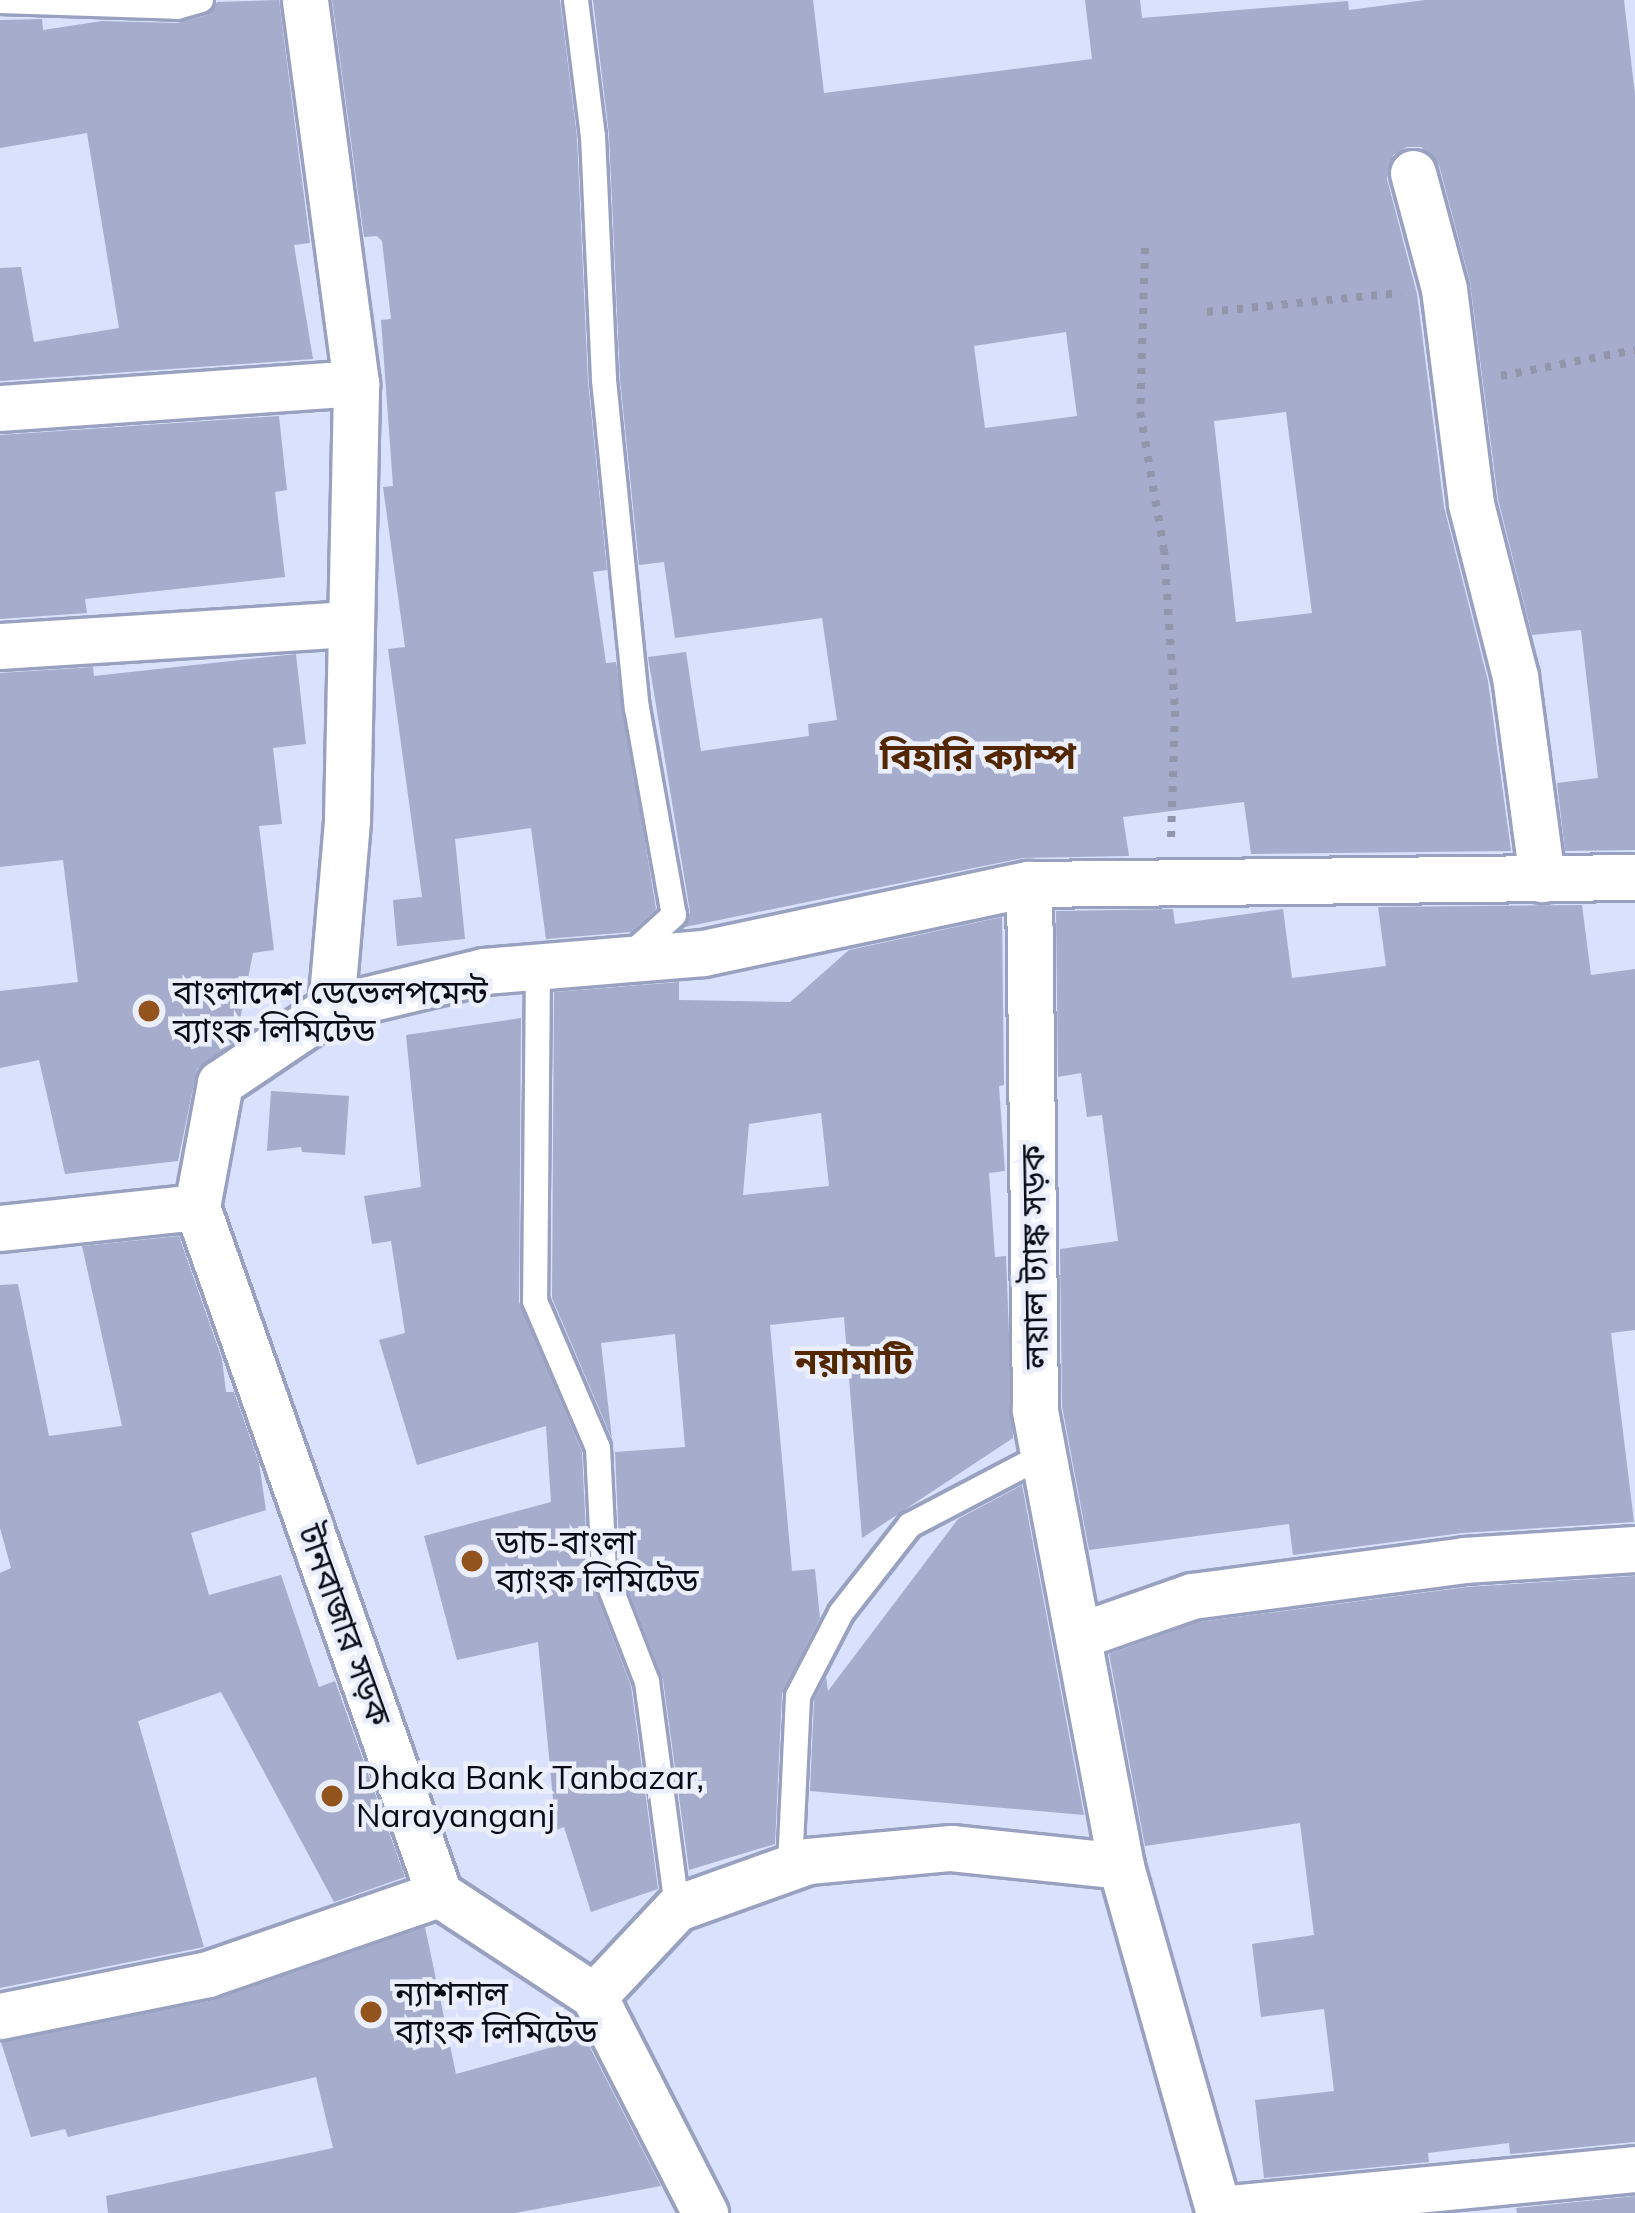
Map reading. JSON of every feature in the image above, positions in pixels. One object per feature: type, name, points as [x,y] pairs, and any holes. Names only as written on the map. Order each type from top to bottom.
[{"type":"street","points":[[304,0],[356,383],[347,820],[331,1008]]},
{"type":"street","points":[[1413,173],[1444,289],[1452,386],[1471,503],[1515,676],[1542,879]]},
{"type":"street","points":[[0,408],[356,383]]},
{"type":"street","points":[[0,646],[350,624]]},
{"type":"street","points":[[0,1228],[197,1207],[220,1083],[331,1008],[484,971],[703,953],[1029,884],[1635,877]]},
{"type":"street","name":"লয়াল ট্যাঙ্ক সড়ক","points":[[1029,884],[1036,1409],[1121,1867],[1219,2211]]},
{"type":"street","name":"টানবাজার সড়ক","points":[[197,1207],[439,1894]]},
{"type":"street","points":[[1078,1636],[1192,1596],[1464,1560],[1635,1549]]},
{"type":"street","points":[[594,1996],[677,1908],[808,1861],[951,1848],[1121,1867]]},
{"type":"street","points":[[0,2016],[208,1974],[439,1894],[594,1996],[705,2213]]},
{"type":"street","points":[[1219,2211],[1635,2169]]},
{"type":"lane","points":[[0,1],[177,7],[201,0]]},
{"type":"lane","points":[[576,0],[593,136],[604,380],[638,708],[674,915],[625,959]]},
{"type":"lane","points":[[538,967],[536,1301],[598,1448],[604,1571],[647,1682],[677,1908]]},
{"type":"lane","points":[[790,1867],[798,1696],[841,1613],[910,1525],[1044,1455]]},
{"type":"path","points":[[1145,248],[1140,412],[1164,549],[1175,711],[1169,883]]},
{"type":"path","points":[[1207,313],[1444,289]]},
{"type":"path","points":[[1452,386],[1635,350]]},
{"type":"building","points":[[279,0],[310,243],[294,245],[313,359],[0,381],[0,268],[21,267],[34,342],[119,328],[87,133],[0,148],[0,20],[42,19],[43,30],[102,21],[177,23],[207,15],[217,2]]},
{"type":"building","points":[[332,0],[560,0],[577,137],[588,381],[607,570],[593,572],[606,663],[616,662],[656,909],[631,932],[546,939],[531,828],[455,839],[465,939],[397,946],[393,900],[422,897],[388,649],[405,647],[383,487],[393,486],[381,320],[391,319],[382,241],[377,236],[364,237]]},
{"type":"building","points":[[593,0],[813,0],[824,93],[1092,59],[1085,0],[1140,0],[1142,18],[1348,1],[1349,10],[1425,0],[1624,0],[1635,95],[1635,850],[1565,851],[1557,783],[1598,778],[1581,630],[1532,635],[1498,499],[1470,282],[1439,165],[1421,147],[1407,147],[1393,155],[1387,179],[1417,294],[1444,507],[1488,681],[1511,851],[1251,854],[1244,802],[1123,817],[1129,856],[1023,858],[685,927],[690,912],[648,657],[686,652],[701,751],[809,736],[808,724],[837,720],[822,618],[675,638],[664,562],[639,565],[620,379],[609,135]],"holes":[[[1066,332],[1077,416],[985,428],[974,346]],[[1286,412],[1312,613],[1236,622],[1214,421]]]},
{"type":"building","points":[[279,416],[287,490],[275,492],[285,577],[85,599],[87,613],[0,619],[0,435]]},
{"type":"building","points":[[296,654],[306,744],[273,748],[282,824],[259,826],[274,950],[253,953],[236,1040],[197,1069],[178,1161],[65,1174],[39,1060],[0,1068],[0,991],[78,982],[63,860],[0,867],[0,673],[93,667],[94,676]]},
{"type":"building","points":[[1582,905],[1591,975],[1635,969],[1635,1330],[1611,1333],[1634,1522],[1462,1533],[1293,1555],[1289,1524],[1089,1550],[1062,1406],[1060,1249],[1118,1241],[1102,1115],[1087,1117],[1081,1073],[1058,1077],[1056,911],[1173,909],[1175,924],[1283,909],[1292,978],[1386,966],[1378,907]]},
{"type":"building","points":[[1002,917],[1004,1085],[999,1086],[1005,1171],[989,1173],[995,1257],[1006,1256],[1013,1438],[862,1538],[844,1317],[770,1325],[792,1571],[815,1569],[820,1618],[782,1694],[775,1844],[689,1870],[663,1680],[620,1568],[615,1452],[685,1447],[675,1334],[601,1343],[612,1439],[552,1298],[554,992],[679,982],[679,1000],[790,1002],[849,950]],"holes":[[[821,1113],[829,1186],[743,1195],[749,1124]]]},
{"type":"building","points":[[521,1018],[519,1302],[582,1452],[588,1573],[631,1686],[658,1889],[591,1912],[564,1827],[556,1830],[538,1642],[457,1660],[424,1536],[551,1502],[546,1426],[417,1465],[379,1340],[405,1333],[391,1241],[372,1244],[364,1196],[421,1187],[406,1035]]},
{"type":"building","points":[[271,1091],[349,1096],[345,1155],[302,1152],[301,1147],[267,1151]]},
{"type":"building","points":[[179,1236],[222,1359],[226,1392],[234,1392],[259,1463],[266,1510],[191,1533],[209,1595],[281,1575],[319,1687],[335,1681],[405,1877],[334,1902],[221,1692],[138,1721],[204,1947],[0,1988],[0,1573],[11,1568],[0,1528],[0,1285],[18,1284],[49,1436],[122,1426],[82,1246]]},
{"type":"building","points":[[1022,1485],[1084,1815],[810,1791],[814,1700],[826,1677],[828,1691],[958,1519]]},
{"type":"building","points":[[1635,1576],[1635,2142],[1510,2154],[1509,2143],[1428,2153],[1429,2162],[1264,2178],[1255,2100],[1334,2091],[1324,2009],[1261,2017],[1252,1944],[1314,1935],[1300,1823],[1145,1846],[1109,1654],[1198,1622],[1467,1587]]},
{"type":"building","points":[[425,1927],[456,2074],[585,2038],[661,2186],[515,2213],[108,2213],[106,2196],[333,2148],[316,2077],[68,2137],[65,2129],[31,2137],[1,2042],[214,2000]]},
{"type":"building","points":[[1635,2196],[1635,2213],[1517,2213],[1516,2208]]},
{"type":"place","name":"বাংলাদেশ ডেভেলপমেন্ট ব্যাংক লিমিটেড","points":[[149,1011]]},
{"type":"place","name":"ডাচ-বাংলা ব্যাংক লিমিটেড","points":[[472,1561]]},
{"type":"place","name":"Dhaka Bank Tanbazar, Narayanganj","points":[[332,1796]]},
{"type":"place","name":"ন্যাশনাল ব্যাংক লিমিটেড","points":[[371,2012]]},
{"type":"district","name":"বিহারি ক্যাম্প","points":[[978,756]]},
{"type":"district","name":"নয়ামাটি","points":[[854,1361]]}]
